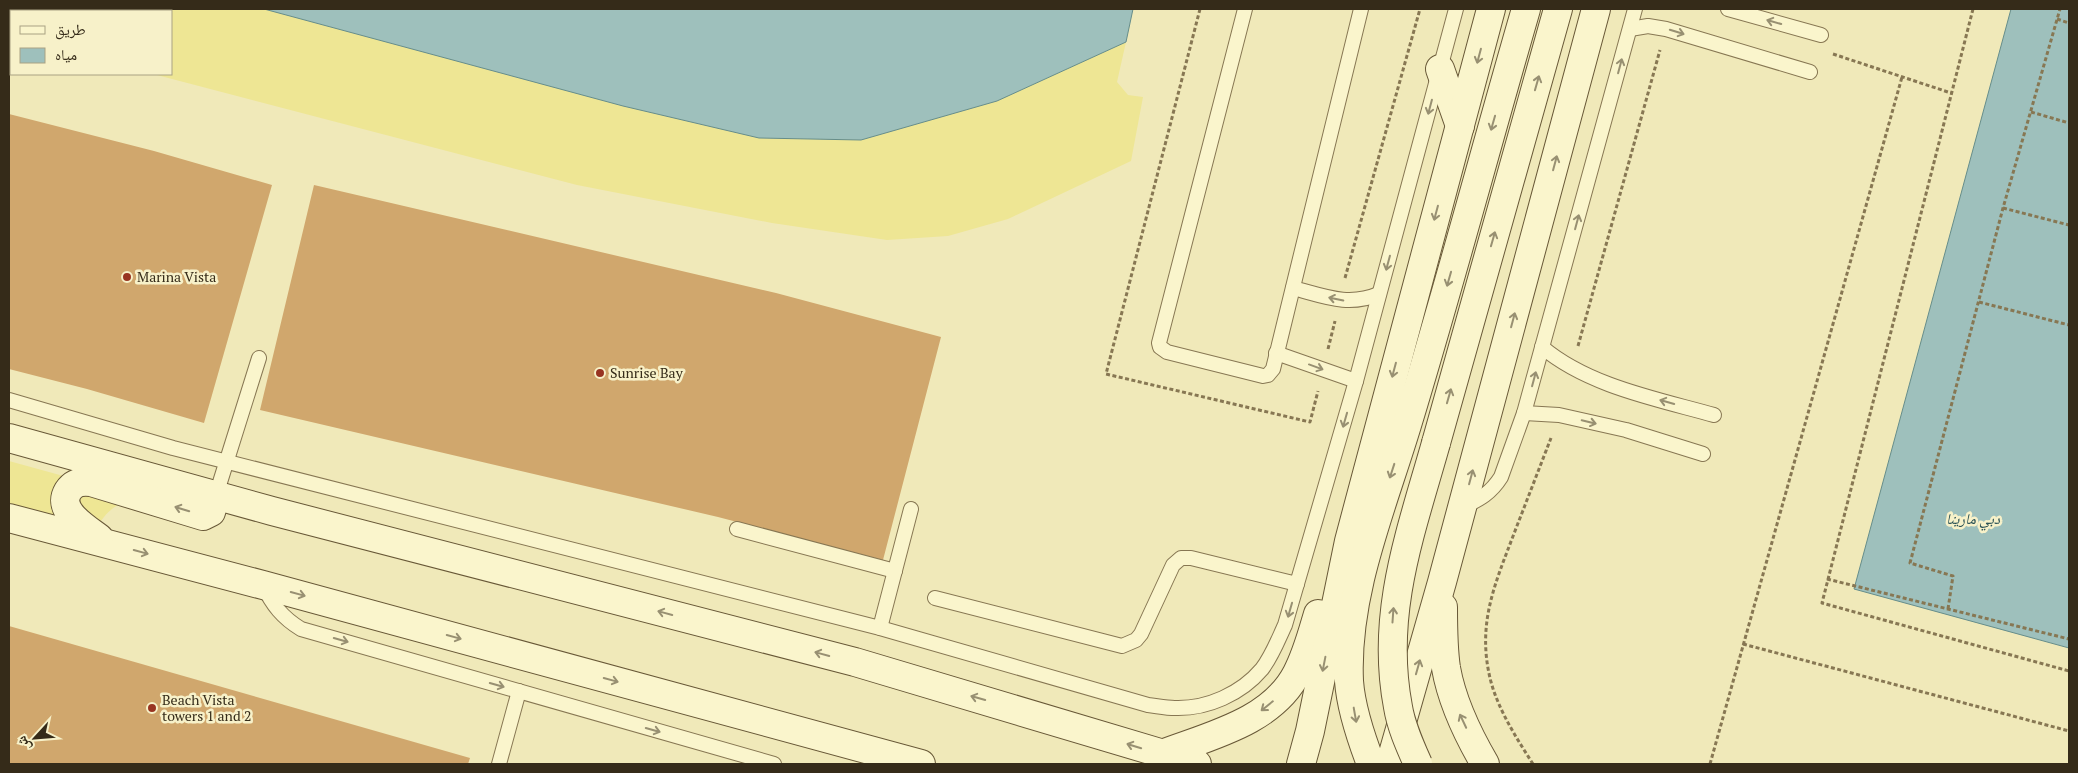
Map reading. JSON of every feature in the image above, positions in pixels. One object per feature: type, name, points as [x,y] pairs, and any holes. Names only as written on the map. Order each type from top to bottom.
[{"type":"street","points":[[1301,764],[1310,731],[1349,540],[1492,9]]},
{"type":"street","points":[[1371,764],[1358,731],[1349,682],[1351,639],[1356,597],[1366,556],[1407,425],[1526,9]]},
{"type":"street","points":[[1418,764],[1398,709],[1393,674],[1394,604],[1401,570],[1436,443],[1558,9]]},
{"type":"street","points":[[1390,764],[1442,582],[1596,9]]},
{"type":"street","points":[[1440,69],[1460,126]]},
{"type":"street","points":[[9,438],[216,495],[855,662],[1197,764]]},
{"type":"street","points":[[104,542],[72,516],[66,506],[66,495],[71,486],[81,481],[92,482],[203,516],[211,512],[216,495]]},
{"type":"street","points":[[9,518],[104,542],[921,764]]},
{"type":"street","points":[[1162,754],[1251,719],[1270,705],[1285,690],[1297,674],[1308,647],[1329,570],[1334,559],[1349,540]]},
{"type":"street","points":[[1442,582],[1446,668],[1457,708],[1485,764]]},
{"type":"lane","points":[[1245,9],[1159,343],[1160,347],[1167,352],[1264,376],[1271,373],[1362,9]]},
{"type":"lane","points":[[9,400],[173,448],[880,628],[1148,705],[1175,708],[1201,706],[1226,697],[1248,683],[1262,669],[1273,652],[1285,625],[1356,381],[1456,9]]},
{"type":"lane","points":[[1462,507],[1481,499],[1496,486],[1524,414],[1635,9]]},
{"type":"lane","points":[[1728,9],[1821,35]]},
{"type":"lane","points":[[1630,30],[1648,26],[1666,28],[1810,72]]},
{"type":"lane","points":[[1293,288],[1339,300],[1353,301],[1367,299],[1379,294]]},
{"type":"lane","points":[[1542,347],[1572,368],[1636,393],[1714,415]]},
{"type":"lane","points":[[1276,353],[1356,381]]},
{"type":"lane","points":[[216,495],[259,358]]},
{"type":"lane","points":[[1524,414],[1559,415],[1626,430],[1703,454]]},
{"type":"lane","points":[[880,628],[911,509]]},
{"type":"lane","points":[[737,529],[894,571]]},
{"type":"lane","points":[[935,598],[1122,646],[1136,640],[1141,634],[1173,565],[1181,558],[1191,558],[1297,584]]},
{"type":"lane","points":[[263,585],[269,598],[278,610],[301,629],[774,764]]},
{"type":"lane","points":[[499,764],[520,692]]},
{"type":"path","points":[[1200,9],[1106,374],[1310,422],[1324,370],[1339,300],[1420,9]]},
{"type":"path","points":[[1973,9],[1822,603],[2069,671]]},
{"type":"path","points":[[1948,609],[1953,576],[1910,563],[2003,208],[2060,9]]},
{"type":"path","points":[[2057,20],[2069,23]]},
{"type":"path","points":[[1572,368],[1666,28]]},
{"type":"path","points":[[1826,52],[1951,93]]},
{"type":"path","points":[[1710,764],[1902,77]]},
{"type":"path","points":[[2030,112],[2069,123]]},
{"type":"path","points":[[2003,208],[2069,225]]},
{"type":"path","points":[[1979,302],[2069,325]]},
{"type":"path","points":[[1533,764],[1501,708],[1492,683],[1486,655],[1486,626],[1490,597],[1559,415]]},
{"type":"path","points":[[1828,580],[2069,639]]},
{"type":"path","points":[[1743,644],[2069,731]]},
{"type":"sand","points":[[9,9],[264,9],[623,106],[759,138],[861,140],[997,101],[1126,42],[1117,82],[1128,95],[1143,97],[1131,161],[1008,219],[948,236],[887,240],[772,223],[577,185],[157,75],[172,75],[172,10],[10,10],[9,36]]},
{"type":"sand","points":[[9,461],[136,496],[112,509],[95,530],[9,506]]},
{"type":"water","points":[[264,9],[1133,9],[1126,42],[997,101],[861,140],[759,138],[623,106]]},
{"type":"water","name":"دبي مارينا","points":[[2011,9],[2069,9],[2069,648],[1854,589]]},
{"type":"building","name":"Marina Vista","points":[[9,114],[154,151],[272,185],[204,423],[87,389],[9,369]]},
{"type":"building","name":"Sunrise Bay","points":[[314,185],[776,293],[941,337],[883,560],[718,517],[260,410]]},
{"type":"building","name":"Beach Vista towers 1 and 2","points":[[9,626],[470,758],[468,764],[9,764]]},
{"type":"place","name":"Marina Vista","points":[[127,277]]},
{"type":"place","name":"Sunrise Bay","points":[[600,373]]},
{"type":"place","name":"Beach Vista towers 1 and 2","points":[[152,708]]}]
